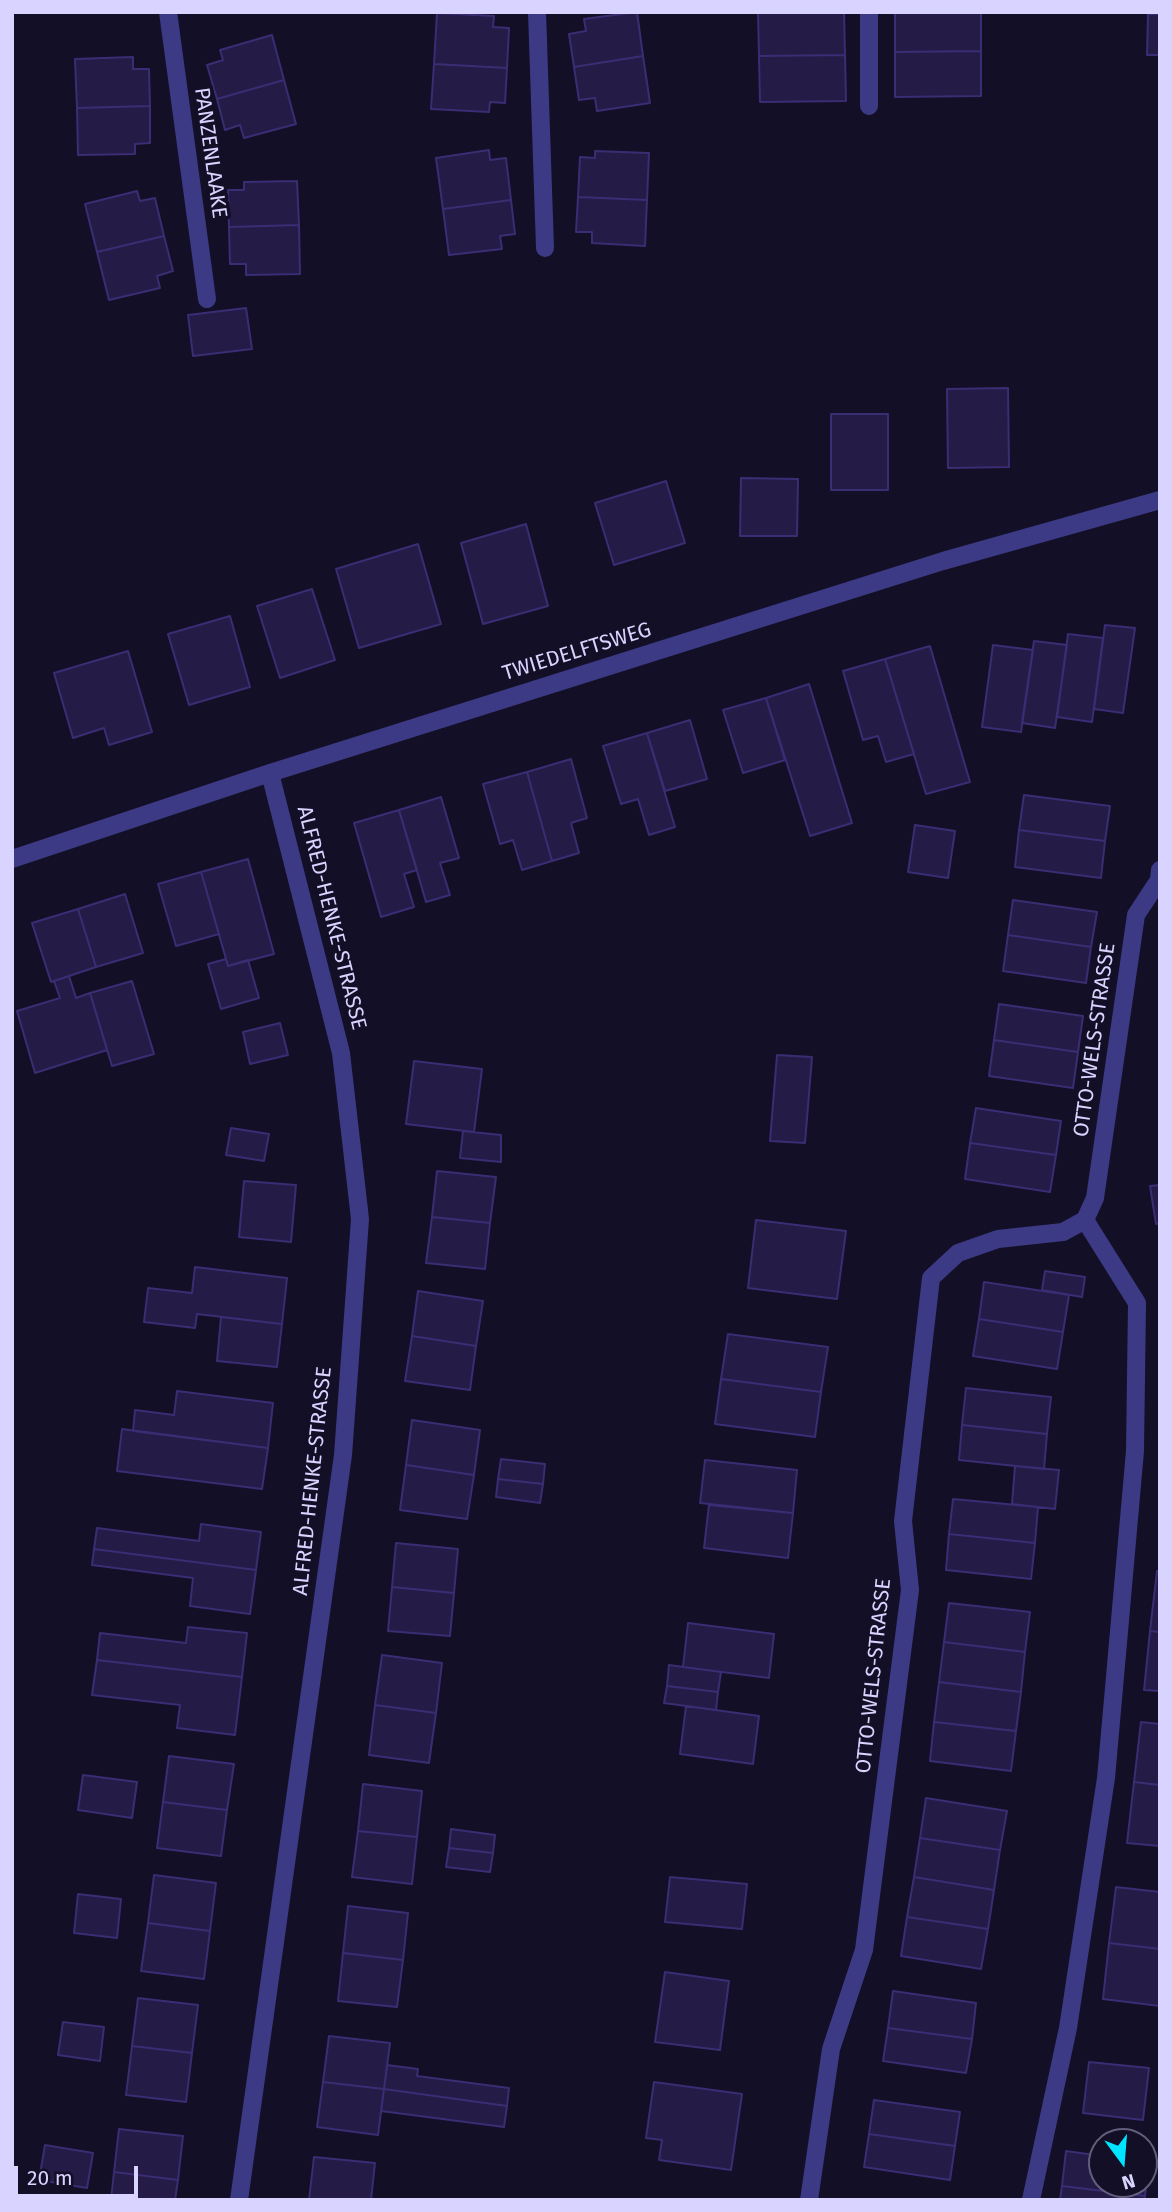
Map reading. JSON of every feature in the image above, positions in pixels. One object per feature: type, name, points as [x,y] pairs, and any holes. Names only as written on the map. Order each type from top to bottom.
[{"type":"street","name":"PANZENLAAKE","points":[[168,12],[206,299]]},
{"type":"street","points":[[537,12],[545,248]]},
{"type":"street","points":[[869,12],[869,106]]},
{"type":"street","name":"TWIEDELFTSWEG","points":[[12,859],[270,773],[943,561],[1160,500]]},
{"type":"street","name":"ALFRED-HENKE-STRASSE","points":[[239,2200],[343,1455],[360,1219],[341,1053],[270,773]]},
{"type":"street","name":"OTTO-WELS-STRASSE","points":[[809,2200],[831,2049],[864,1950],[910,1590],[903,1521],[931,1278],[958,1252],[999,1239],[1063,1232],[1085,1220],[1095,1198],[1136,915],[1159,880],[1160,870]]},
{"type":"street","points":[[1031,2200],[1068,2028],[1105,1778],[1135,1451],[1137,1303],[1085,1220]]},
{"type":"building","points":[[637,12],[643,56],[574,67],[569,34],[586,31],[584,19]]},
{"type":"building","points":[[758,12],[844,12],[845,55],[759,56]]},
{"type":"building","points":[[895,12],[981,12],[981,51],[895,52]]},
{"type":"building","points":[[437,13],[494,16],[493,27],[509,28],[507,68],[434,64]]},
{"type":"building","points":[[1148,14],[1160,14],[1160,55],[1147,55]]},
{"type":"building","points":[[272,35],[284,80],[217,99],[207,65],[223,60],[220,50]]},
{"type":"building","points":[[981,51],[981,96],[895,97],[895,52]]},
{"type":"building","points":[[845,55],[846,101],[760,102],[759,56]]},
{"type":"building","points":[[643,56],[650,103],[597,111],[595,98],[579,100],[574,67]]},
{"type":"building","points":[[133,57],[133,69],[149,69],[150,106],[77,108],[75,59]]},
{"type":"building","points":[[434,64],[507,68],[505,103],[490,102],[489,112],[431,109]]},
{"type":"building","points":[[284,80],[296,124],[244,138],[240,125],[225,130],[217,99]]},
{"type":"building","points":[[150,106],[150,143],[135,144],[135,154],[78,155],[77,108]]},
{"type":"building","points":[[489,150],[490,160],[506,158],[511,200],[443,209],[436,158]]},
{"type":"building","points":[[595,151],[649,153],[647,200],[578,197],[580,157],[595,158]]},
{"type":"building","points":[[297,181],[299,225],[229,227],[228,190],[244,190],[244,182]]},
{"type":"building","points":[[137,191],[140,201],[155,198],[164,236],[97,252],[85,204]]},
{"type":"building","points":[[578,197],[647,200],[645,246],[592,243],[592,232],[576,232]]},
{"type":"building","points":[[511,200],[515,234],[500,236],[502,249],[449,255],[443,209]]},
{"type":"building","points":[[299,225],[300,274],[246,275],[246,264],[230,264],[229,227]]},
{"type":"building","points":[[164,236],[173,271],[157,276],[160,288],[109,300],[97,252]]},
{"type":"building","points":[[246,308],[252,349],[193,356],[188,315]]},
{"type":"building","points":[[1008,388],[1009,467],[948,468],[947,389]]},
{"type":"building","points":[[831,414],[888,414],[888,490],[831,490]]},
{"type":"building","points":[[741,478],[798,479],[797,536],[740,536]]},
{"type":"building","points":[[666,481],[685,543],[614,565],[595,503]]},
{"type":"building","points":[[526,524],[548,606],[483,624],[461,543]]},
{"type":"building","points":[[418,544],[441,624],[359,648],[336,569]]},
{"type":"building","points":[[312,589],[335,660],[280,678],[257,606]]},
{"type":"building","points":[[230,616],[250,687],[189,705],[168,634]]},
{"type":"building","points":[[1105,625],[1135,628],[1123,713],[1094,709]]},
{"type":"building","points":[[1068,634],[1103,638],[1092,722],[1057,717]]},
{"type":"building","points":[[1034,641],[1067,645],[1055,728],[1022,723]]},
{"type":"building","points":[[993,645],[1033,650],[1021,732],[982,727]]},
{"type":"building","points":[[930,646],[970,782],[926,794],[885,659]]},
{"type":"building","points":[[128,651],[152,732],[109,745],[104,728],[73,738],[54,673]]},
{"type":"building","points":[[885,659],[914,754],[886,762],[878,736],[863,740],[843,671]]},
{"type":"building","points":[[809,684],[852,823],[810,836],[766,698]]},
{"type":"building","points":[[766,698],[785,760],[743,773],[723,710]]},
{"type":"building","points":[[690,720],[707,779],[665,791],[647,733]]},
{"type":"building","points":[[647,733],[675,827],[649,835],[638,799],[621,804],[603,746]]},
{"type":"building","points":[[571,759],[587,818],[571,823],[579,853],[552,861],[527,772]]},
{"type":"building","points":[[527,772],[552,861],[522,870],[513,840],[500,844],[483,784]]},
{"type":"building","points":[[1024,795],[1110,806],[1105,841],[1019,830]]},
{"type":"building","points":[[441,797],[459,858],[440,863],[450,895],[426,902],[399,810]]},
{"type":"building","points":[[399,810],[417,870],[404,874],[414,907],[381,917],[354,823]]},
{"type":"building","points":[[915,825],[955,831],[948,878],[908,872]]},
{"type":"building","points":[[1019,830],[1105,841],[1101,878],[1015,867]]},
{"type":"building","points":[[248,859],[274,954],[228,966],[201,872]]},
{"type":"building","points":[[201,872],[219,934],[176,946],[158,884]]},
{"type":"building","points":[[125,894],[143,953],[96,967],[78,909]]},
{"type":"building","points":[[1013,900],[1097,912],[1091,947],[1008,935]]},
{"type":"building","points":[[78,909],[96,967],[51,982],[32,923]]},
{"type":"building","points":[[1008,935],[1091,947],[1086,983],[1003,971]]},
{"type":"building","points":[[226,959],[228,966],[248,960],[259,998],[221,1009],[208,964]]},
{"type":"building","points":[[69,976],[76,998],[90,993],[107,1050],[35,1073],[17,1011],[60,998],[54,981]]},
{"type":"building","points":[[132,981],[154,1054],[112,1066],[90,993]]},
{"type":"building","points":[[999,1004],[1083,1016],[1078,1052],[994,1040]]},
{"type":"building","points":[[280,1023],[288,1055],[250,1064],[243,1032]]},
{"type":"building","points":[[994,1040],[1078,1052],[1073,1088],[989,1076]]},
{"type":"building","points":[[777,1055],[812,1057],[805,1143],[770,1141]]},
{"type":"building","points":[[414,1061],[482,1069],[474,1132],[406,1124]]},
{"type":"building","points":[[976,1108],[1061,1121],[1056,1155],[970,1143]]},
{"type":"building","points":[[231,1128],[269,1134],[264,1161],[226,1155]]},
{"type":"building","points":[[463,1131],[501,1135],[501,1162],[460,1158]]},
{"type":"building","points":[[970,1143],[1056,1155],[1050,1192],[965,1179]]},
{"type":"building","points":[[437,1171],[496,1177],[490,1223],[432,1217]]},
{"type":"building","points":[[244,1181],[296,1185],[291,1242],[239,1237]]},
{"type":"building","points":[[1160,1185],[1160,1223],[1156,1224],[1150,1186]]},
{"type":"building","points":[[432,1217],[490,1223],[485,1269],[426,1263]]},
{"type":"building","points":[[756,1220],[846,1231],[837,1299],[748,1288]]},
{"type":"building","points":[[195,1267],[287,1278],[282,1324],[197,1314],[195,1328],[144,1322],[148,1288],[192,1293]]},
{"type":"building","points":[[1045,1271],[1085,1277],[1082,1297],[1042,1290]]},
{"type":"building","points":[[984,1282],[1069,1295],[1063,1332],[979,1319]]},
{"type":"building","points":[[418,1291],[483,1301],[476,1346],[412,1336]]},
{"type":"building","points":[[221,1317],[282,1324],[277,1367],[217,1361]]},
{"type":"building","points":[[979,1319],[1063,1332],[1057,1369],[973,1356]]},
{"type":"building","points":[[728,1334],[828,1347],[821,1392],[721,1379]]},
{"type":"building","points":[[412,1336],[476,1346],[470,1390],[405,1381]]},
{"type":"building","points":[[721,1379],[821,1392],[815,1437],[715,1424]]},
{"type":"building","points":[[966,1388],[1051,1397],[1047,1434],[962,1425]]},
{"type":"building","points":[[177,1391],[273,1403],[268,1448],[133,1431],[135,1410],[174,1415]]},
{"type":"building","points":[[412,1420],[480,1430],[474,1475],[406,1465]]},
{"type":"building","points":[[962,1425],[1047,1434],[1044,1469],[959,1460]]},
{"type":"building","points":[[122,1429],[268,1448],[262,1489],[117,1471]]},
{"type":"building","points":[[501,1459],[545,1464],[543,1484],[498,1479]]},
{"type":"building","points":[[705,1460],[797,1470],[793,1513],[700,1503]]},
{"type":"building","points":[[406,1465],[474,1475],[467,1519],[400,1510]]},
{"type":"building","points":[[1015,1466],[1059,1470],[1055,1509],[1012,1504]]},
{"type":"building","points":[[498,1479],[543,1484],[540,1503],[496,1497]]},
{"type":"building","points":[[953,1499],[1038,1507],[1035,1543],[949,1534]]},
{"type":"building","points":[[709,1505],[793,1513],[788,1558],[704,1548]]},
{"type":"building","points":[[201,1524],[261,1532],[256,1570],[94,1549],[97,1528],[199,1541]]},
{"type":"building","points":[[949,1534],[1035,1543],[1031,1579],[946,1570]]},
{"type":"building","points":[[396,1543],[458,1549],[454,1593],[392,1587]]},
{"type":"building","points":[[94,1549],[256,1570],[250,1614],[190,1606],[193,1578],[92,1565]]},
{"type":"building","points":[[1157,1571],[1160,1572],[1160,1632],[1150,1631]]},
{"type":"building","points":[[392,1587],[454,1593],[450,1636],[388,1631]]},
{"type":"building","points":[[949,1603],[1030,1612],[1025,1652],[944,1642]]},
{"type":"building","points":[[688,1623],[774,1634],[769,1678],[683,1667]]},
{"type":"building","points":[[188,1627],[247,1633],[242,1677],[97,1660],[100,1633],[186,1643]]},
{"type":"building","points":[[1150,1631],[1160,1632],[1160,1691],[1144,1690]]},
{"type":"building","points":[[944,1642],[1025,1652],[1021,1692],[939,1682]]},
{"type":"building","points":[[382,1655],[442,1663],[436,1713],[375,1705]]},
{"type":"building","points":[[97,1660],[242,1677],[235,1735],[177,1728],[180,1705],[92,1695]]},
{"type":"building","points":[[669,1665],[721,1672],[718,1692],[667,1686]]},
{"type":"building","points":[[939,1682],[1021,1692],[1016,1731],[934,1722]]},
{"type":"building","points":[[667,1686],[718,1692],[716,1710],[664,1703]]},
{"type":"building","points":[[375,1705],[436,1713],[429,1763],[369,1755]]},
{"type":"building","points":[[686,1706],[759,1716],[753,1764],[680,1754]]},
{"type":"building","points":[[934,1722],[1016,1731],[1011,1771],[930,1761]]},
{"type":"building","points":[[1141,1722],[1160,1724],[1160,1785],[1134,1782]]},
{"type":"building","points":[[169,1756],[234,1764],[227,1810],[163,1802]]},
{"type":"building","points":[[83,1775],[137,1782],[132,1818],[78,1810]]},
{"type":"building","points":[[1134,1782],[1160,1785],[1160,1846],[1127,1843]]},
{"type":"building","points":[[363,1784],[422,1791],[417,1837],[358,1831]]},
{"type":"building","points":[[926,1798],[1007,1811],[1000,1850],[920,1838]]},
{"type":"building","points":[[163,1802],[227,1810],[221,1856],[157,1848]]},
{"type":"building","points":[[451,1829],[495,1835],[493,1853],[449,1848]]},
{"type":"building","points":[[358,1831],[417,1837],[412,1884],[352,1877]]},
{"type":"building","points":[[920,1838],[1000,1850],[994,1890],[914,1877]]},
{"type":"building","points":[[449,1848],[493,1853],[490,1872],[446,1867]]},
{"type":"building","points":[[154,1875],[216,1883],[210,1931],[148,1923]]},
{"type":"building","points":[[670,1877],[747,1884],[742,1929],[665,1922]]},
{"type":"building","points":[[914,1877],[994,1890],[988,1929],[907,1917]]},
{"type":"building","points":[[1116,1887],[1160,1892],[1160,1949],[1109,1943]]},
{"type":"building","points":[[78,1894],[121,1899],[117,1938],[74,1933]]},
{"type":"building","points":[[348,1906],[408,1913],[403,1960],[343,1953]]},
{"type":"building","points":[[907,1917],[988,1929],[981,1969],[901,1956]]},
{"type":"building","points":[[148,1923],[210,1931],[204,1979],[141,1971]]},
{"type":"building","points":[[1109,1943],[1160,1949],[1160,2006],[1103,1999]]},
{"type":"building","points":[[343,1953],[403,1960],[397,2007],[338,2001]]},
{"type":"building","points":[[665,1972],[729,1981],[720,2050],[655,2042]]},
{"type":"building","points":[[893,1991],[976,2003],[972,2039],[888,2028]]},
{"type":"building","points":[[138,1998],[198,2005],[192,2053],[132,2046]]},
{"type":"building","points":[[63,2022],[104,2027],[100,2061],[58,2055]]},
{"type":"building","points":[[888,2028],[972,2039],[966,2073],[883,2061]]},
{"type":"building","points":[[329,2036],[390,2043],[384,2089],[323,2082]]},
{"type":"building","points":[[132,2046],[192,2053],[186,2102],[126,2095]]},
{"type":"building","points":[[1089,2062],[1149,2068],[1143,2120],[1083,2113]]},
{"type":"building","points":[[387,2065],[418,2069],[417,2076],[509,2088],[507,2106],[384,2089]]},
{"type":"building","points":[[323,2082],[384,2089],[378,2135],[317,2127]]},
{"type":"building","points":[[654,2082],[742,2094],[731,2170],[659,2160],[662,2140],[646,2138]]},
{"type":"building","points":[[384,2089],[507,2106],[504,2127],[381,2111]]},
{"type":"building","points":[[874,2100],[960,2112],[955,2146],[869,2134]]},
{"type":"building","points":[[119,2129],[183,2136],[178,2180],[114,2172]]},
{"type":"building","points":[[869,2134],[955,2146],[950,2180],[864,2167]]},
{"type":"building","points":[[45,2145],[93,2153],[87,2188],[39,2180]]},
{"type":"building","points":[[1066,2151],[1088,2154],[1088,2189],[1062,2186]]},
{"type":"building","points":[[314,2157],[375,2163],[371,2200],[309,2200]]},
{"type":"building","points":[[114,2172],[178,2180],[175,2200],[111,2200]]},
{"type":"building","points":[[1062,2186],[1088,2189],[1088,2198],[1144,2198],[1144,2200],[1060,2200]]}]
